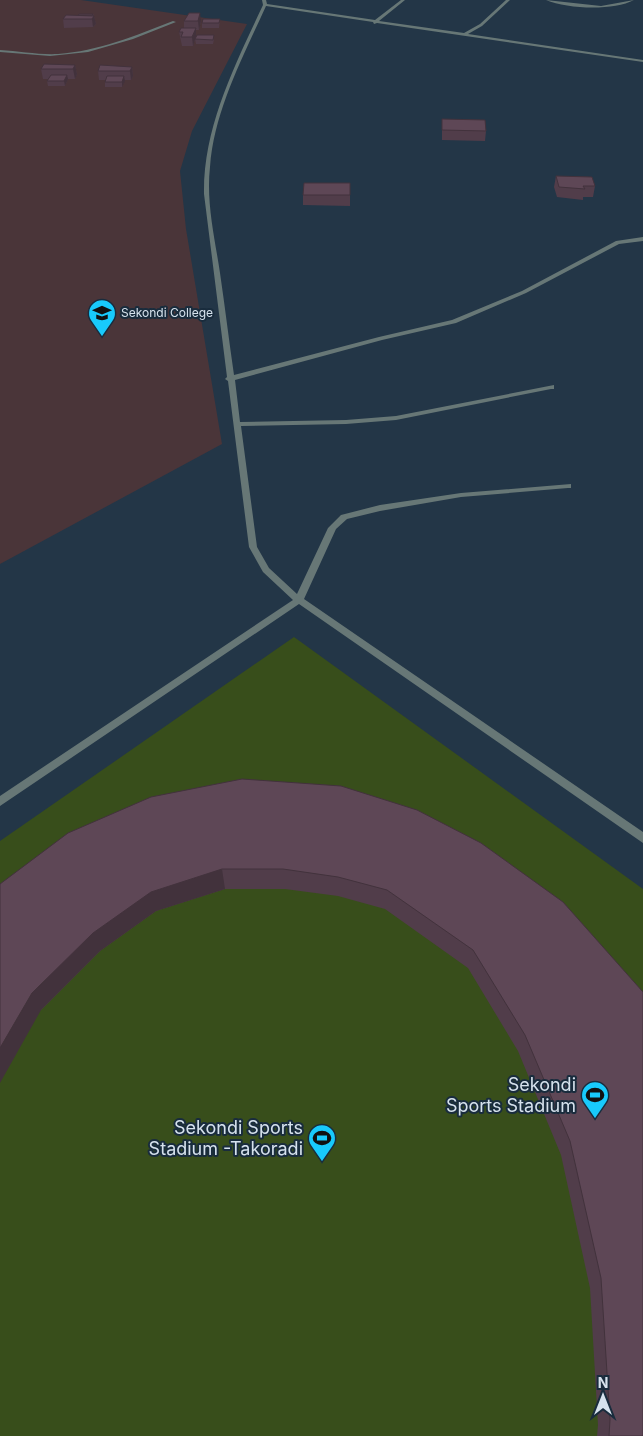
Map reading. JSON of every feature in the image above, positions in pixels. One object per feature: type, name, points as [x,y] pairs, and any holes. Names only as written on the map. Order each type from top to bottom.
[{"type":"street","points":[[374,23],[403,0]]},
{"type":"street","points":[[465,34],[486,22],[508,0]]},
{"type":"street","points":[[548,0],[606,8],[618,6],[632,0]]},
{"type":"street","points":[[643,61],[465,34],[374,23],[264,3],[217,120],[207,166],[209,208],[229,379],[238,424],[253,546],[263,570],[299,600],[643,838]]},
{"type":"street","points":[[0,51],[56,55],[85,52],[106,48],[174,22]]},
{"type":"street","points":[[229,379],[380,338],[454,322],[524,292],[618,242],[643,239]]},
{"type":"street","points":[[238,424],[346,422],[396,418],[551,387]]},
{"type":"street","points":[[0,802],[299,600],[332,528],[344,517],[380,508],[461,495],[568,486]]},
{"type":"shaded area","name":"Sekondi College","points":[[0,0],[81,0],[247,24],[192,131],[180,171],[186,229],[222,444],[0,564]]},
{"type":"green space","name":"Sekondi Sports Stadium -Takoradi","points":[[294,637],[643,889],[643,1436],[0,1436],[0,841]]},
{"type":"building","points":[[189,13],[200,13],[198,21],[184,21]]},
{"type":"building","points":[[66,15],[94,16],[92,19],[63,19]]},
{"type":"building","points":[[203,19],[220,19],[219,23],[202,23]]},
{"type":"building","points":[[181,28],[196,28],[192,37],[181,37],[183,32],[179,32]]},
{"type":"building","points":[[197,35],[214,35],[213,40],[195,39]]},
{"type":"building","points":[[44,64],[75,65],[73,69],[41,69]]},
{"type":"building","points":[[100,65],[132,67],[130,71],[98,71]]},
{"type":"building","points":[[51,75],[67,75],[64,81],[47,81]]},
{"type":"building","points":[[107,76],[124,76],[122,82],[105,82]]},
{"type":"building","points":[[442,119],[485,120],[486,131],[442,130]]},
{"type":"building","points":[[556,176],[592,177],[595,186],[583,186],[585,189],[559,187]]},
{"type":"building","points":[[304,183],[350,183],[350,195],[303,195]]},
{"type":"building","name":"Sekondi Sports Stadium","points":[[242,779],[341,786],[417,810],[481,843],[563,902],[643,992],[643,1436],[609,1436],[610,1420],[601,1278],[570,1141],[525,1035],[473,950],[387,890],[338,877],[283,869],[222,869],[151,892],[93,933],[32,993],[0,1048],[0,884],[68,833],[151,797]]},
{"type":"place","name":"Sekondi College","points":[[102,337]]},
{"type":"place","name":"Sekondi Sports Stadium","points":[[595,1119]]},
{"type":"place","name":"Sekondi Sports Stadium -Takoradi","points":[[322,1162]]}]
